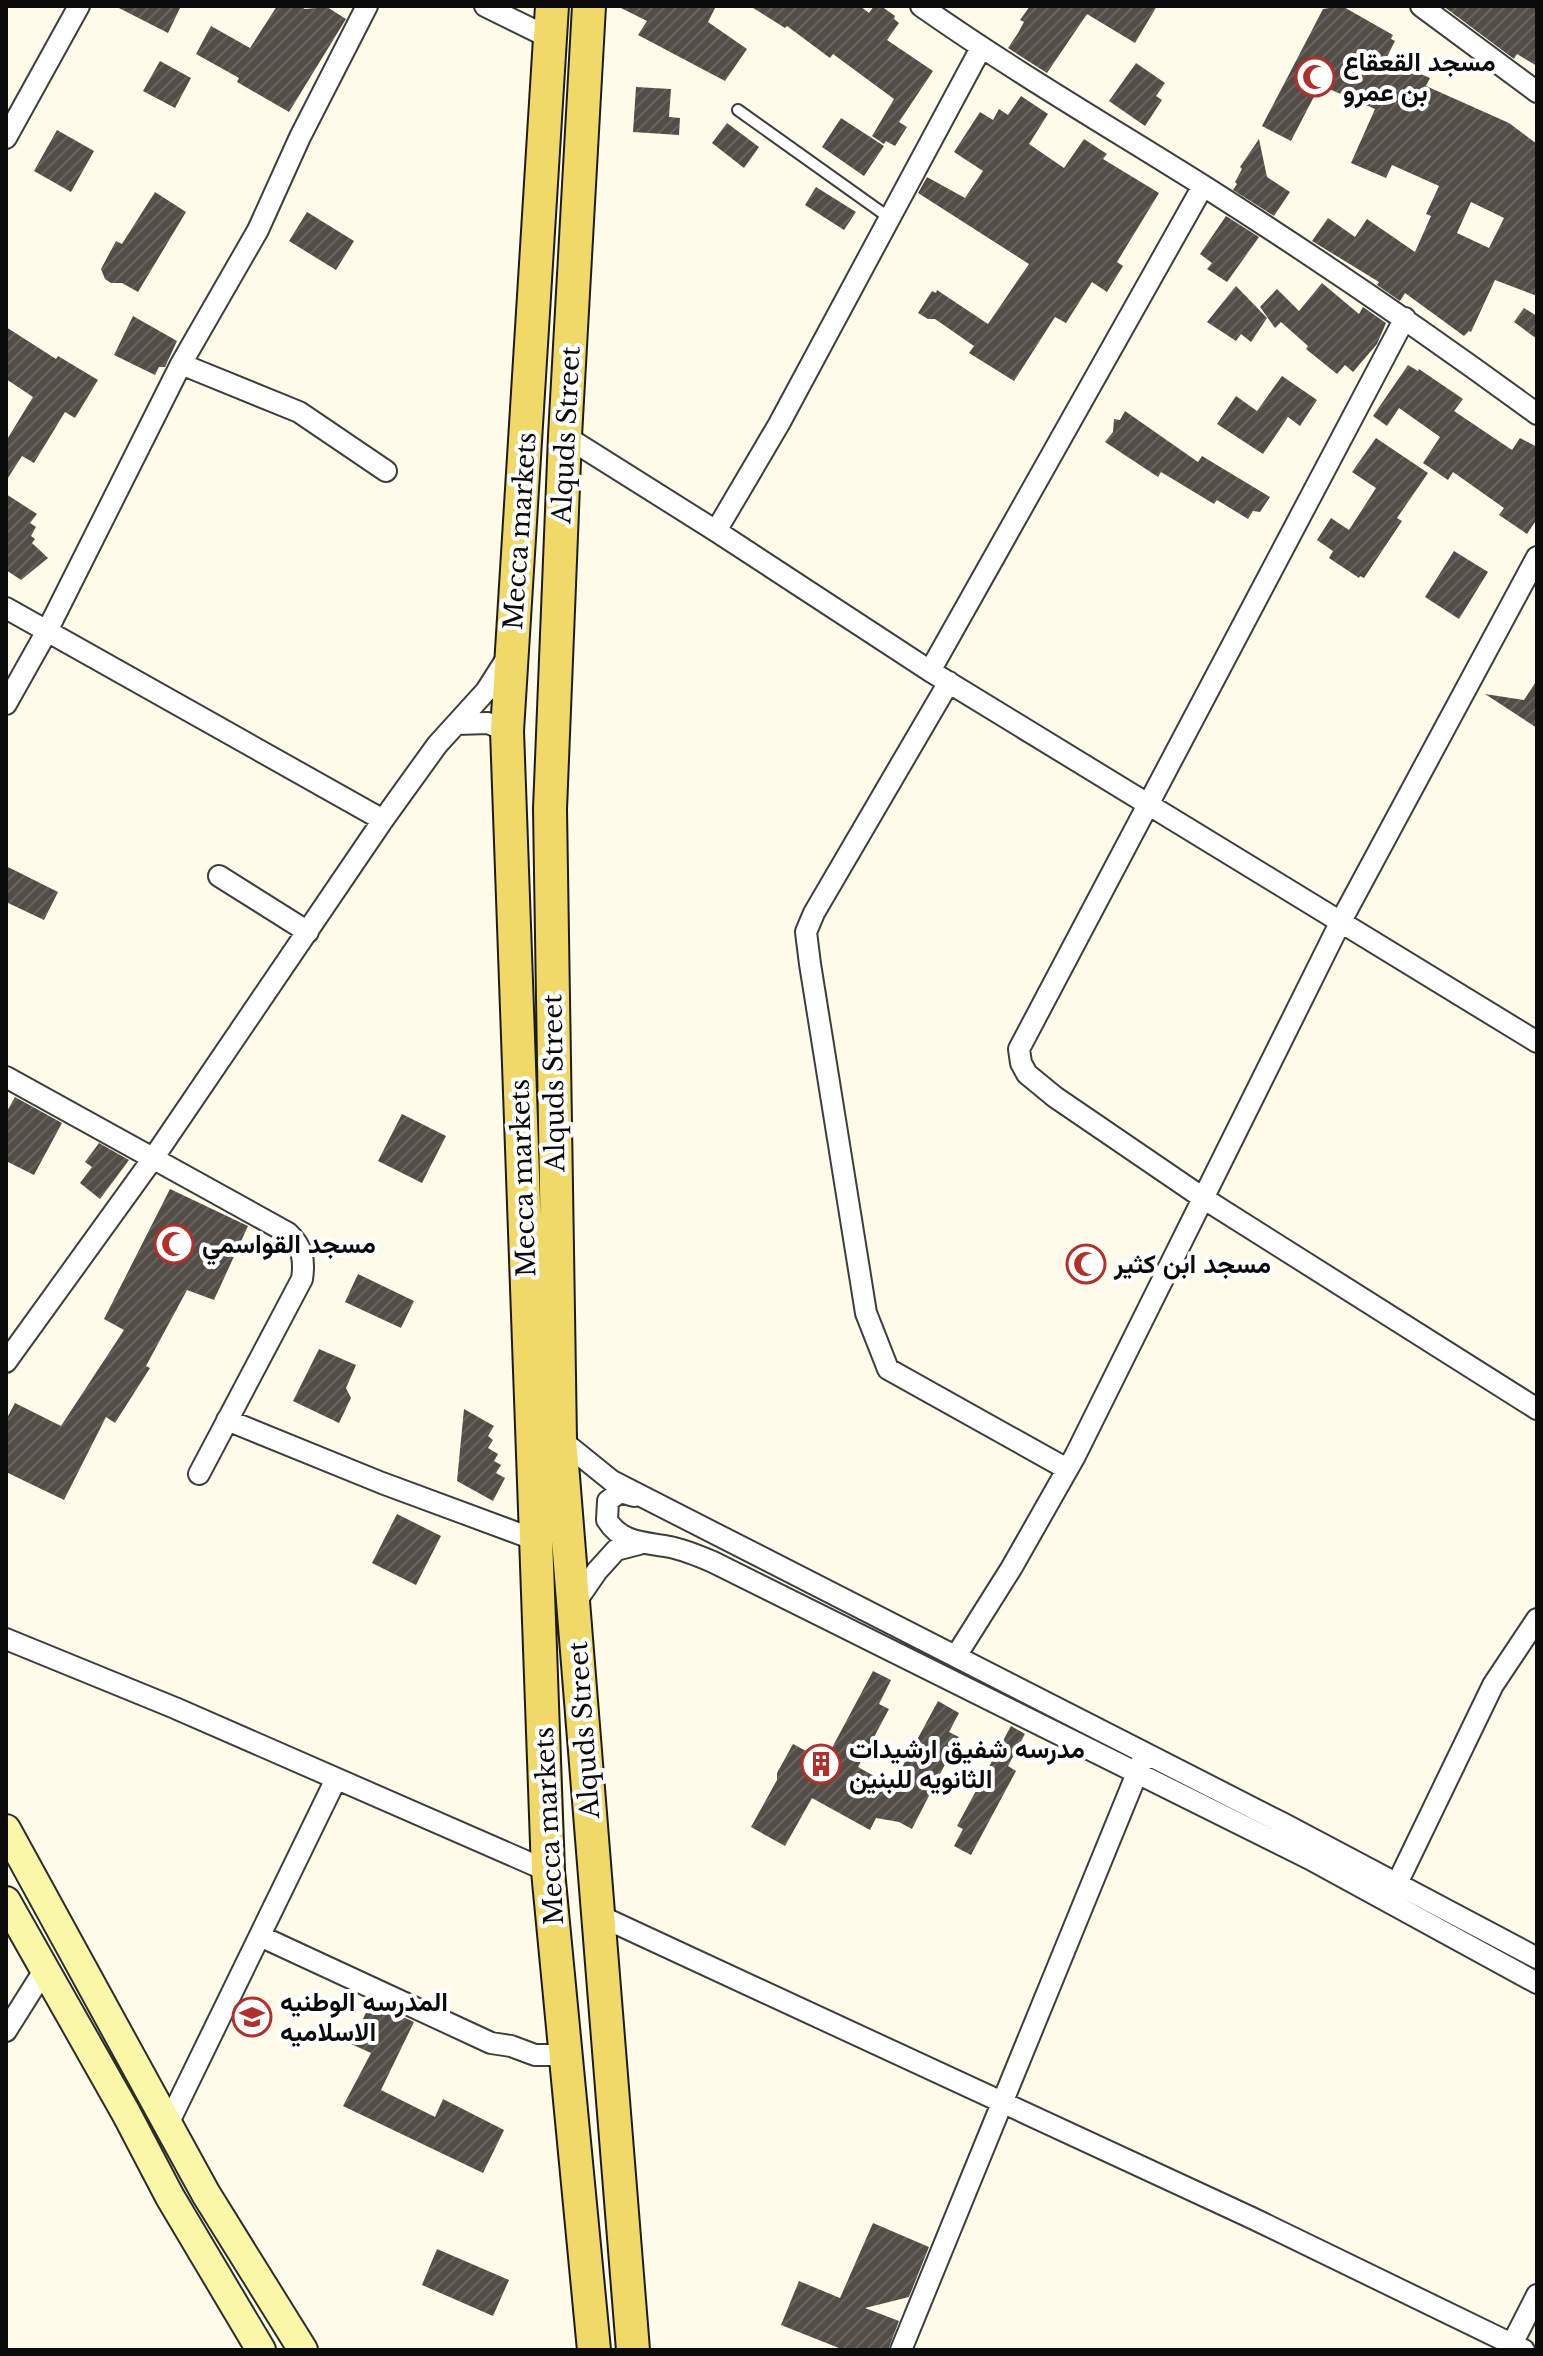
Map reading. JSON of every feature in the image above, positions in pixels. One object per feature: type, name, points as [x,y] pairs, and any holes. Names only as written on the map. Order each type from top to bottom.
[{"type":"main road","name":"Mecca markets","points":[[552,6],[507,731],[548,1871],[594,2350]]},
{"type":"main road","name":"Alquds Street","points":[[589,6],[565,436],[550,809],[560,1439],[633,2350]]},
{"type":"main road","points":[[6,1829],[206,2194],[303,2350]]},
{"type":"main road","points":[[6,1901],[170,2197],[261,2350]]},
{"type":"street","points":[[6,138],[12,112],[79,6]]},
{"type":"street","points":[[6,704],[47,631],[181,364],[258,230],[300,137],[367,6]]},
{"type":"street","points":[[485,6],[550,38]]},
{"type":"street","points":[[921,6],[981,48],[1203,186],[1405,318],[1537,414]]},
{"type":"street","points":[[1421,6],[1537,92]]},
{"type":"street","points":[[716,531],[779,424],[981,48]]},
{"type":"street","points":[[930,671],[1203,186]]},
{"type":"street","points":[[1405,318],[1019,1049],[1027,1074],[1055,1097],[1203,1198],[1537,1409]]},
{"type":"street","points":[[181,364],[299,412],[386,471]]},
{"type":"street","points":[[565,436],[930,671],[1537,1041]]},
{"type":"street","points":[[956,1656],[1004,1580],[1067,1469],[1341,921],[1537,557]]},
{"type":"street","points":[[6,608],[383,820]]},
{"type":"street","points":[[6,1362],[154,1157],[383,820],[437,745],[486,691],[513,648]]},
{"type":"street","points":[[949,682],[814,913],[806,932],[810,964],[866,1313],[888,1369],[1067,1469]]},
{"type":"street","points":[[457,724],[488,723],[507,731]]},
{"type":"street","points":[[219,876],[308,932]]},
{"type":"street","points":[[6,1077],[154,1157],[297,1241],[304,1264],[302,1279],[199,1474]]},
{"type":"street","points":[[227,1420],[382,1483],[536,1540]]},
{"type":"street","points":[[560,1439],[612,1481],[1145,1753],[1394,1892],[1537,1983]]},
{"type":"street","points":[[646,1499],[620,1492],[608,1501],[607,1520],[618,1535],[639,1544],[687,1551],[713,1562],[1137,1773],[1537,1958]]},
{"type":"street","points":[[575,1603],[616,1550],[639,1544]]},
{"type":"street","points":[[1394,1892],[1493,1685],[1537,1619]]},
{"type":"street","points":[[6,1639],[175,1708],[548,1871]]},
{"type":"street","points":[[901,2350],[1145,1753]]},
{"type":"street","points":[[168,2124],[336,1779]]},
{"type":"street","points":[[598,1915],[1252,2218],[1515,2348],[1537,2295]]},
{"type":"street","points":[[260,1936],[491,2043],[535,2055],[567,2055]]},
{"type":"street","points":[[6,2031],[15,2000],[45,1969]]},
{"type":"lane","points":[[738,110],[891,219]]},
{"type":"building","points":[[115,6],[181,6],[168,33]]},
{"type":"building","points":[[277,6],[300,6],[305,9],[327,7],[346,19],[289,112],[196,54],[211,26],[250,48]]},
{"type":"building","points":[[617,6],[716,6],[708,22],[747,49],[725,81],[638,35],[647,21]]},
{"type":"building","points":[[750,6],[860,6],[869,13],[874,6],[881,6],[895,16],[899,23],[887,40],[933,71],[899,122],[907,127],[895,146],[886,141],[884,144],[872,136],[894,99],[833,54],[830,58],[787,26],[785,28]]},
{"type":"building","points":[[1030,6],[1157,6],[1135,43],[1087,14],[1047,73],[1008,48]]},
{"type":"building","points":[[1342,6],[1393,35],[1391,39],[1395,41],[1386,59],[1430,78],[1426,86],[1509,123],[1537,144],[1537,296],[1495,280],[1471,332],[1464,336],[1405,293],[1400,301],[1377,285],[1379,282],[1312,241],[1328,218],[1355,237],[1367,219],[1415,252],[1431,216],[1426,214],[1439,186],[1392,165],[1386,178],[1351,163],[1375,109],[1320,85],[1291,141],[1262,126],[1323,9]],"holes":[[[1471,202],[1504,218],[1489,248],[1457,233]]]},
{"type":"building","points":[[1443,6],[1537,6],[1537,66],[1517,54],[1514,59]]},
{"type":"building","points":[[160,61],[191,78],[175,108],[143,91]]},
{"type":"building","points":[[1136,63],[1165,83],[1156,96],[1162,100],[1145,126],[1109,101]]},
{"type":"building","points":[[636,87],[671,89],[669,117],[680,118],[679,135],[633,132]]},
{"type":"building","points":[[1021,96],[1048,114],[1029,144],[1064,168],[1084,139],[1107,154],[1103,159],[1159,193],[1117,262],[1123,266],[1107,292],[1092,282],[1066,323],[1055,317],[1014,381],[969,353],[974,346],[935,319],[918,313],[932,291],[936,293],[937,290],[988,324],[1029,264],[918,193],[927,177],[965,198],[983,171],[954,152],[980,112],[993,120],[999,109],[1008,115]]},
{"type":"building","points":[[841,118],[884,146],[864,176],[822,147]]},
{"type":"building","points":[[727,123],[759,147],[744,168],[712,143]]},
{"type":"building","points":[[57,130],[94,151],[71,192],[34,171]]},
{"type":"building","points":[[1259,139],[1267,177],[1290,192],[1274,216],[1233,190],[1242,169],[1240,167]]},
{"type":"building","points":[[816,187],[856,212],[844,230],[805,205]]},
{"type":"building","points":[[155,192],[186,212],[138,292],[122,283],[111,283],[105,279],[101,269],[116,241],[122,244]]},
{"type":"building","points":[[307,212],[354,241],[336,270],[289,241]]},
{"type":"building","points":[[1226,216],[1259,237],[1227,282],[1207,269],[1212,263],[1200,254]]},
{"type":"building","points":[[1322,283],[1359,314],[1363,307],[1386,323],[1377,344],[1353,372],[1345,365],[1337,374],[1306,349],[1308,346],[1281,322],[1275,328],[1260,307],[1277,289],[1299,311]]},
{"type":"building","points":[[1236,286],[1267,318],[1251,342],[1241,334],[1236,341],[1207,322]]},
{"type":"building","points":[[1524,308],[1537,316],[1537,339],[1514,322]]},
{"type":"building","points":[[133,316],[177,341],[165,367],[159,367],[155,375],[114,355]]},
{"type":"building","points":[[6,327],[56,359],[58,356],[98,380],[75,418],[65,412],[34,463],[22,456],[6,481],[6,441],[33,397],[6,379]]},
{"type":"building","points":[[1408,365],[1463,399],[1454,411],[1512,450],[1520,438],[1537,447],[1537,519],[1527,534],[1499,515],[1504,508],[1453,472],[1448,480],[1423,463],[1440,437],[1399,408],[1387,426],[1373,416]]},
{"type":"building","points":[[1282,376],[1317,400],[1300,426],[1288,417],[1263,454],[1217,424],[1236,396],[1257,411]]},
{"type":"building","points":[[1125,411],[1198,462],[1202,456],[1270,497],[1260,512],[1253,511],[1248,519],[1217,500],[1214,504],[1161,472],[1158,477],[1105,442],[1113,432],[1114,419],[1120,420]]},
{"type":"building","points":[[1376,438],[1428,473],[1397,518],[1402,521],[1364,578],[1359,578],[1329,558],[1333,551],[1317,540],[1331,518],[1349,530],[1376,488],[1352,472]]},
{"type":"building","points":[[6,494],[37,514],[30,523],[36,527],[31,536],[35,539],[32,543],[48,558],[21,580],[6,570]]},
{"type":"building","points":[[1454,551],[1488,572],[1459,619],[1425,597]]},
{"type":"building","points":[[1537,680],[1537,728],[1485,694],[1524,700]]},
{"type":"building","points":[[6,866],[58,892],[44,920],[6,902]]},
{"type":"building","points":[[15,1097],[62,1123],[34,1175],[6,1161],[6,1113]]},
{"type":"building","points":[[402,1114],[446,1136],[422,1183],[378,1161]]},
{"type":"building","points":[[99,1143],[129,1160],[100,1199],[80,1183],[92,1167],[85,1162]]},
{"type":"building","points":[[170,1189],[248,1226],[214,1300],[187,1290],[146,1366],[150,1368],[115,1423],[106,1417],[64,1500],[6,1472],[6,1420],[15,1403],[61,1426],[124,1330],[104,1319]]},
{"type":"building","points":[[358,1274],[414,1301],[401,1328],[345,1302]]},
{"type":"building","points":[[319,1349],[356,1365],[346,1388],[351,1398],[339,1423],[293,1401]]},
{"type":"building","points":[[464,1409],[494,1426],[488,1436],[493,1440],[488,1448],[498,1454],[494,1461],[501,1465],[496,1473],[505,1478],[493,1501],[457,1481]]},
{"type":"building","points":[[397,1514],[441,1536],[416,1585],[372,1563]]},
{"type":"building","name":"مدرسه شفيق ارشيدات الثانويه للبنين","points":[[873,1671],[891,1680],[879,1704],[889,1709],[858,1767],[892,1786],[938,1701],[959,1713],[949,1732],[959,1737],[912,1829],[899,1822],[876,1818],[870,1830],[812,1798],[785,1846],[751,1827],[793,1744],[825,1761]]},
{"type":"building","points":[[1011,1726],[1025,1734],[1008,1766],[1016,1771],[971,1855],[954,1846],[963,1829],[957,1826]]},
{"type":"building","points":[[371,2002],[414,2022],[381,2090],[435,2117],[443,2099],[504,2130],[483,2173],[343,2106],[371,2053],[351,2044]]},
{"type":"building","points":[[873,2223],[929,2247],[909,2297],[865,2308],[899,2321],[888,2350],[844,2350],[781,2325],[799,2281],[840,2298]]},
{"type":"building","points":[[437,2249],[509,2280],[493,2316],[422,2285]]},
{"type":"place","name":"مسجد القعقاع بن عمرو","points":[[1315,77]]},
{"type":"place","name":"مسجد القواسمي","points":[[174,1244]]},
{"type":"place","name":"مسجد ابن كثير","points":[[1086,1264]]},
{"type":"place","name":"مدرسه شفيق ارشيدات الثانويه للبنين","points":[[821,1764]]},
{"type":"place","name":"المدرسه الوطنيه الاسلاميه","points":[[252,2017]]}]
